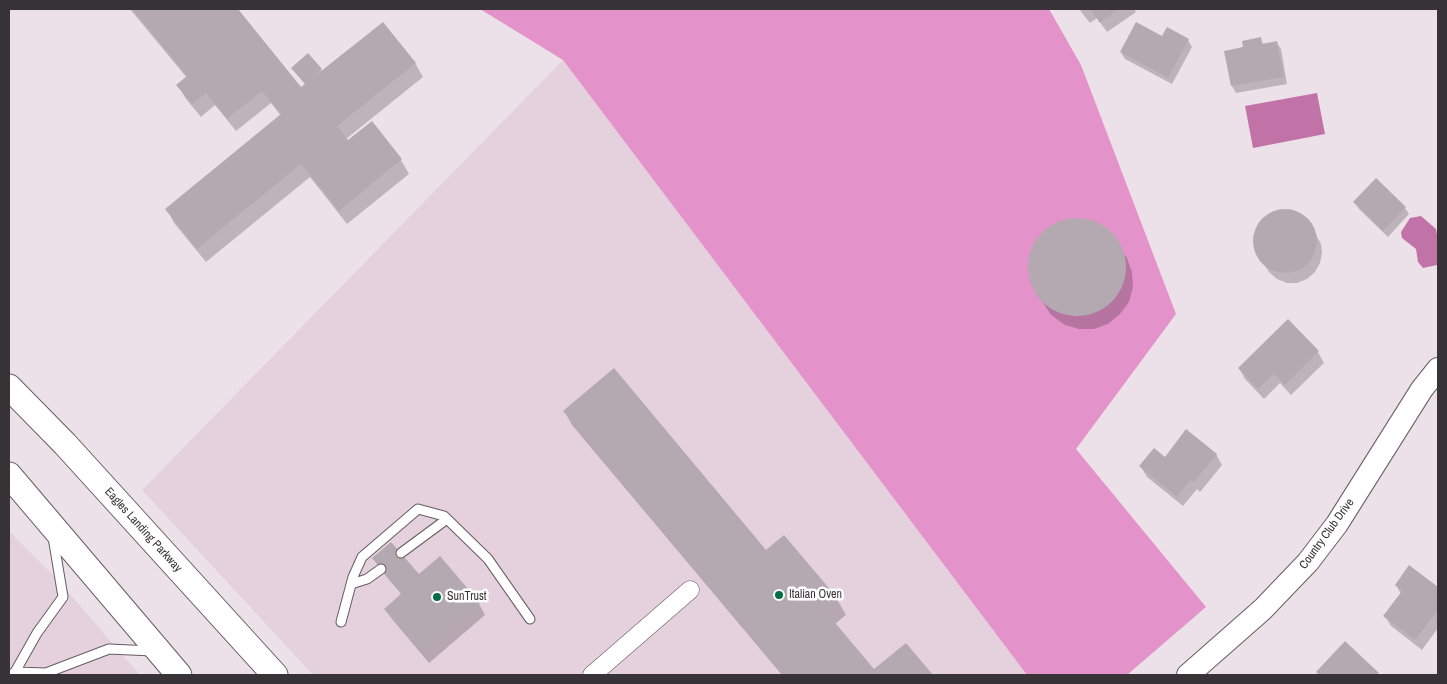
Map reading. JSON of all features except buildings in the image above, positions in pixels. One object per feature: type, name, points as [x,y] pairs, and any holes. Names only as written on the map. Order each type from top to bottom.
[{"type":"main road","name":"Eagles Landing Parkway","points":[[9,387],[65,444],[275,675]]},
{"type":"main road","points":[[9,475],[172,667]]},
{"type":"street","name":"Country Club Drive","points":[[1188,675],[1264,608],[1308,562],[1337,524],[1422,389],[1438,369]]},
{"type":"street","points":[[592,675],[690,590]]},
{"type":"lane","points":[[341,622],[351,584],[362,557],[418,509],[444,516],[488,559],[530,619]]},
{"type":"lane","points":[[401,553],[446,519]]},
{"type":"lane","points":[[12,674],[63,596],[51,525]]},
{"type":"lane","points":[[351,584],[367,578],[381,569]]},
{"type":"lane","points":[[12,674],[46,673],[109,649],[172,667]]},
{"type":"shaded area","points":[[480,9],[1049,9],[1081,65],[1176,314],[1076,449],[1206,607],[1127,675],[1027,675],[563,60]]},
{"type":"shaded area","points":[[563,60],[1027,675],[313,675],[142,490]]},
{"type":"shaded area","points":[[1317,93],[1325,134],[1253,148],[1245,106]]},
{"type":"shaded area","points":[[1421,216],[1436,229],[1438,240],[1437,265],[1423,268],[1418,262],[1416,249],[1402,238],[1401,232],[1410,218]]},
{"type":"shaded area","points":[[9,531],[56,578],[140,675],[9,675]]},
{"type":"place","name":"Italian Oven","points":[[779,595]]},
{"type":"place","name":"SunTrust","points":[[437,597]]}]
